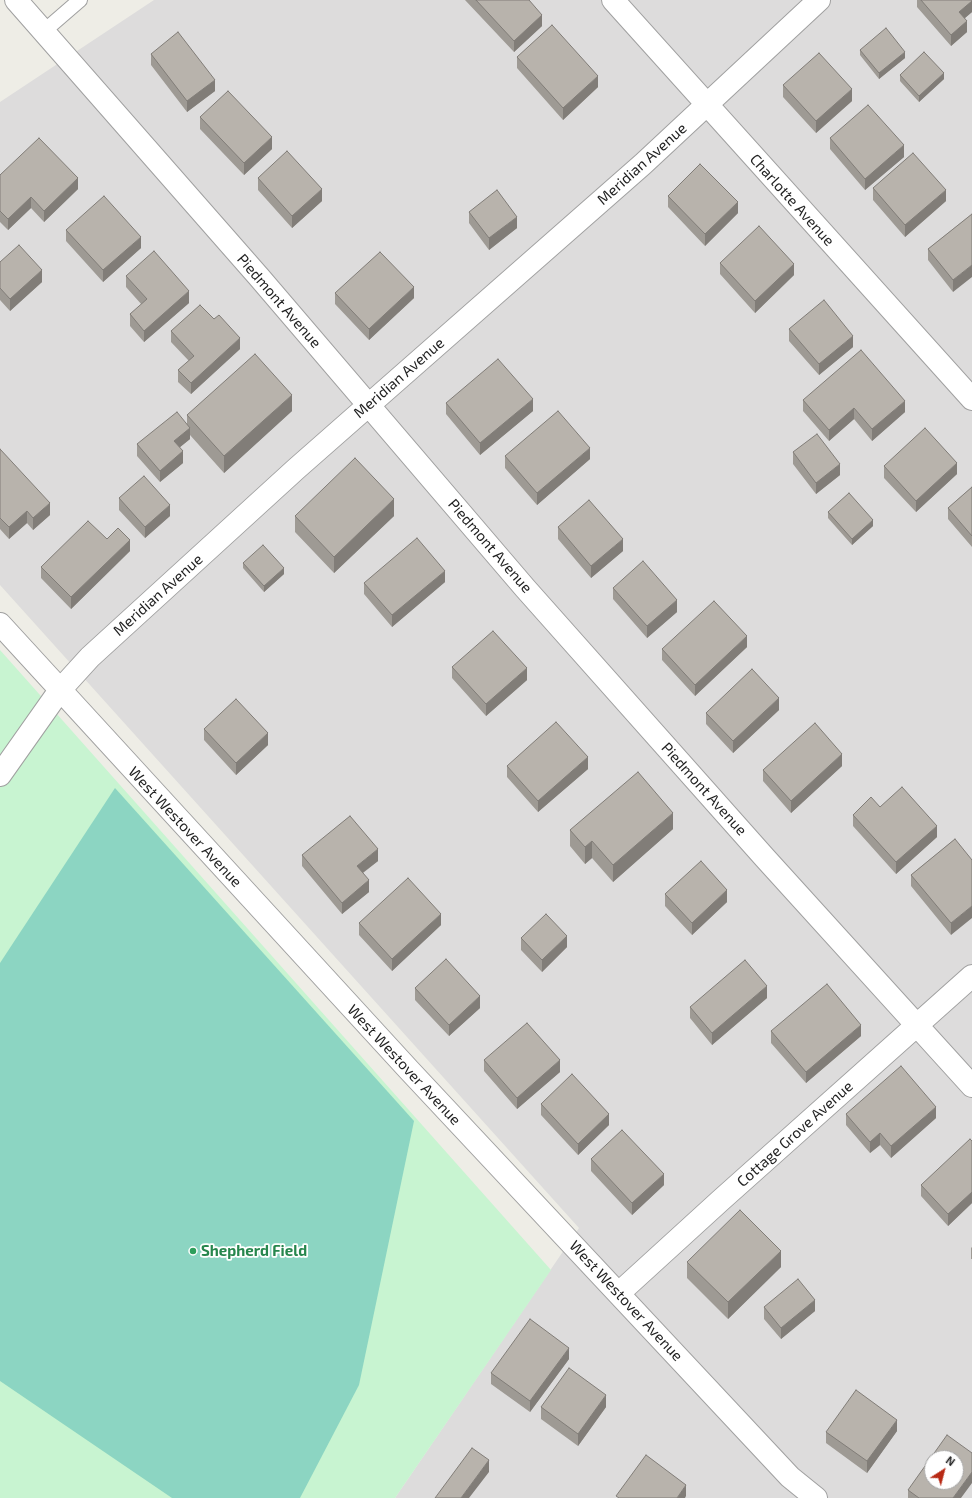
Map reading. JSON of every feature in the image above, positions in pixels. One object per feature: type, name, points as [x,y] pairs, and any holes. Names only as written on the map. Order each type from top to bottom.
[{"type":"street","name":"Piedmont Avenue","points":[[16,0],[259,277],[525,588],[765,858],[972,1086]]},
{"type":"street","name":"Charlotte Avenue","points":[[613,0],[972,399]]},
{"type":"street","name":"Meridian Avenue","points":[[0,775],[60,690],[90,657],[296,469],[643,164],[819,0]]},
{"type":"street","name":"West Westover Avenue","points":[[0,624],[409,1070],[618,1294],[790,1477],[816,1498]]},
{"type":"street","name":"Cottage Grove Avenue","points":[[618,1294],[726,1194],[972,976]]},
{"type":"lane","points":[[43,32],[80,0]]},
{"type":"shaded area","points":[[154,0],[972,0],[972,1498],[395,1498],[579,1228],[0,585],[0,102]]},
{"type":"green space","name":"Shepherd Field","points":[[0,650],[551,1270],[395,1498],[0,1498]]},
{"type":"green space","name":"Shepherd Field","points":[[115,788],[414,1121],[359,1385],[300,1498],[172,1498],[0,1381],[0,963]]},
{"type":"building","points":[[476,0],[529,0],[542,15],[514,41]]},
{"type":"building","points":[[921,0],[972,1],[959,12],[967,21],[951,35]]},
{"type":"building","points":[[552,25],[598,76],[563,108],[517,57]]},
{"type":"building","points":[[886,28],[905,52],[879,73],[860,50]]},
{"type":"building","points":[[178,32],[215,80],[187,101],[151,54]]},
{"type":"building","points":[[924,52],[944,73],[919,96],[900,75]]},
{"type":"building","points":[[819,53],[852,89],[816,121],[783,85]]},
{"type":"building","points":[[228,91],[272,137],[244,163],[200,117]]},
{"type":"building","points":[[868,105],[904,145],[865,179],[830,138]]},
{"type":"building","points":[[39,138],[78,178],[44,211],[31,197],[8,219],[0,211],[0,175]]},
{"type":"building","points":[[287,151],[322,189],[292,216],[258,178]]},
{"type":"building","points":[[913,153],[946,190],[905,225],[873,188]]},
{"type":"building","points":[[700,164],[738,202],[705,234],[668,196]]},
{"type":"building","points":[[497,190],[517,217],[489,238],[469,212]]},
{"type":"building","points":[[104,196],[141,237],[103,270],[66,230]]},
{"type":"building","points":[[972,214],[972,265],[953,280],[928,249]]},
{"type":"building","points":[[759,226],[794,264],[755,301],[720,263]]},
{"type":"building","points":[[19,245],[42,270],[10,299],[0,288],[0,262]]},
{"type":"building","points":[[154,251],[189,291],[144,331],[130,314],[147,299],[126,276]]},
{"type":"building","points":[[380,252],[414,287],[369,329],[335,293]]},
{"type":"building","points":[[824,300],[853,336],[819,364],[789,329]]},
{"type":"building","points":[[200,305],[214,319],[219,315],[240,338],[191,383],[178,370],[194,356],[171,331]]},
{"type":"building","points":[[861,350],[905,401],[872,429],[854,408],[829,430],[803,400]]},
{"type":"building","points":[[255,354],[292,395],[224,456],[187,415]]},
{"type":"building","points":[[498,359],[533,399],[480,443],[446,403]]},
{"type":"building","points":[[558,411],[590,448],[537,493],[505,456]]},
{"type":"building","points":[[177,412],[190,428],[174,441],[183,451],[160,471],[137,444]]},
{"type":"building","points":[[925,428],[957,463],[916,501],[884,466]]},
{"type":"building","points":[[817,434],[840,464],[816,483],[793,452]]},
{"type":"building","points":[[0,449],[50,503],[33,518],[27,511],[9,527],[0,518]]},
{"type":"building","points":[[355,458],[394,499],[334,557],[295,516]]},
{"type":"building","points":[[144,476],[170,505],[145,527],[119,498]]},
{"type":"building","points":[[972,487],[972,536],[948,508]]},
{"type":"building","points":[[849,493],[873,520],[852,539],[828,512]]},
{"type":"building","points":[[589,500],[623,539],[591,566],[558,527]]},
{"type":"building","points":[[88,521],[107,539],[118,528],[130,540],[71,597],[41,567]]},
{"type":"building","points":[[417,538],[445,571],[392,615],[364,583]]},
{"type":"building","points":[[263,545],[284,568],[264,586],[243,563]]},
{"type":"building","points":[[643,561],[677,600],[647,626],[613,588]]},
{"type":"building","points":[[714,601],[747,636],[695,685],[662,649]]},
{"type":"building","points":[[493,631],[527,668],[486,704],[452,667]]},
{"type":"building","points":[[752,669],[779,698],[733,741],[706,713]]},
{"type":"building","points":[[236,699],[268,733],[236,763],[204,729]]},
{"type":"building","points":[[556,722],[588,757],[538,801],[507,766]]},
{"type":"building","points":[[815,723],[842,754],[791,801],[763,770]]},
{"type":"building","points":[[638,772],[673,813],[613,865],[592,841],[585,847],[570,830]]},
{"type":"building","points":[[902,787],[937,826],[896,862],[853,815],[871,797],[880,807]]},
{"type":"building","points":[[350,816],[378,849],[357,866],[369,880],[342,903],[302,855]]},
{"type":"building","points":[[955,839],[972,860],[972,906],[951,923],[911,875]]},
{"type":"building","points":[[701,861],[727,890],[692,923],[665,894]]},
{"type":"building","points":[[408,878],[441,914],[392,959],[359,923]]},
{"type":"building","points":[[546,914],[567,936],[542,960],[521,938]]},
{"type":"building","points":[[446,959],[480,996],[449,1025],[415,988]]},
{"type":"building","points":[[745,960],[767,986],[712,1033],[690,1007]]},
{"type":"building","points":[[827,984],[861,1025],[806,1072],[771,1031]]},
{"type":"building","points":[[527,1023],[560,1060],[517,1098],[484,1060]]},
{"type":"building","points":[[901,1066],[936,1107],[891,1146],[880,1133],[870,1142],[846,1114]]},
{"type":"building","points":[[572,1074],[609,1114],[578,1144],[541,1104]]},
{"type":"building","points":[[622,1130],[664,1174],[632,1203],[591,1159]]},
{"type":"building","points":[[970,1139],[972,1141],[972,1192],[948,1214],[921,1185]]},
{"type":"building","points":[[740,1210],[781,1251],[728,1302],[687,1262]]},
{"type":"building","points":[[798,1279],[815,1300],[781,1328],[764,1307]]},
{"type":"building","points":[[530,1319],[569,1348],[530,1401],[491,1373]]},
{"type":"building","points":[[569,1368],[606,1395],[578,1434],[541,1407]]},
{"type":"building","points":[[856,1390],[897,1420],[867,1461],[826,1432]]},
{"type":"building","points":[[947,1435],[972,1453],[972,1472],[964,1483],[964,1450],[936,1450]]},
{"type":"building","points":[[472,1448],[489,1460],[461,1498],[435,1498]]},
{"type":"building","points":[[646,1455],[686,1485],[677,1498],[619,1498],[616,1496]]},
{"type":"building","points":[[924,1467],[924,1490],[959,1490],[953,1498],[919,1498],[908,1490]]},
{"type":"place","name":"Shepherd Field","points":[[193,1251]]}]
